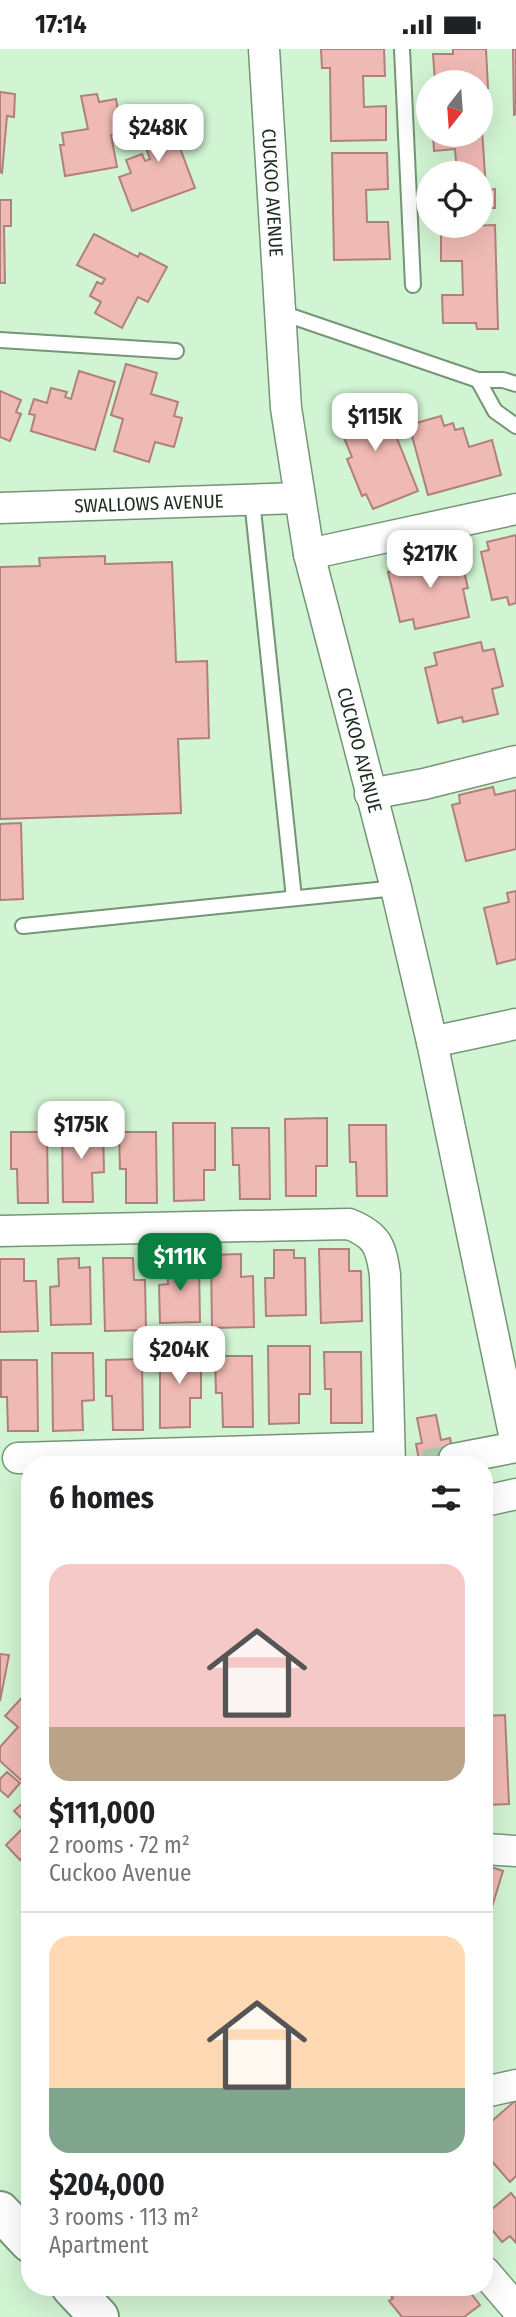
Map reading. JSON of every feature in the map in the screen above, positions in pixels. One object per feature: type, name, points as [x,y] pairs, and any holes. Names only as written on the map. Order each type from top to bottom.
[{"type":"highway","points":[[0,2211],[21,2233]]},
{"type":"highway","points":[[79,2296],[99,2317]]},
{"type":"street","name":"CUCKOO AVENUE","points":[[264,49],[286,408],[309,554],[396,888],[432,1042],[516,1445]]},
{"type":"street","name":"SWALLOWS AVENUE","points":[[0,508],[299,498]]},
{"type":"street","points":[[309,554],[516,509]]},
{"type":"street","points":[[370,794],[424,784],[516,761]]},
{"type":"street","points":[[432,1042],[516,1024]]},
{"type":"street","points":[[0,1231],[348,1224],[368,1231],[382,1251],[385,1275],[395,1456]]},
{"type":"street","points":[[467,1456],[516,1445]]},
{"type":"street","points":[[493,1499],[516,1494]]},
{"type":"street","points":[[493,1850],[516,1851]]},
{"type":"street","points":[[493,2090],[516,2085]]},
{"type":"street","points":[[493,2281],[516,2308]]},
{"type":"lane","points":[[402,49],[413,285]]},
{"type":"lane","points":[[278,311],[478,380],[503,380],[516,384]]},
{"type":"lane","points":[[0,340],[176,351]]},
{"type":"lane","points":[[478,380],[495,411],[516,426]]},
{"type":"lane","points":[[252,500],[294,898]]},
{"type":"lane","points":[[23,926],[396,888]]},
{"type":"building","points":[[321,49],[384,49],[385,76],[363,76],[364,107],[386,106],[386,140],[331,141],[330,68],[322,68]]},
{"type":"building","points":[[453,49],[486,49],[487,70],[434,70],[433,54],[453,54]]},
{"type":"building","points":[[513,49],[516,49],[514,115]]},
{"type":"building","points":[[0,92],[15,94],[14,117],[7,116],[2,173],[0,172]]},
{"type":"building","points":[[97,94],[99,102],[116,99],[122,133],[111,135],[117,167],[65,176],[60,145],[64,145],[62,133],[88,129],[81,96]]},
{"type":"building","points":[[175,110],[185,137],[177,140],[195,188],[132,211],[119,177],[131,173],[126,160],[142,154],[145,161],[150,159],[137,123]]},
{"type":"building","points":[[434,147],[483,147],[484,161],[456,161],[455,149],[434,151]]},
{"type":"building","points":[[332,153],[387,153],[388,189],[366,190],[367,222],[388,222],[390,259],[334,260]]},
{"type":"building","points":[[493,189],[495,189],[495,208]]},
{"type":"building","points":[[0,200],[11,200],[11,226],[4,226],[5,283],[0,283]]},
{"type":"building","points":[[493,225],[498,329],[477,329],[476,323],[443,323],[442,295],[463,295],[462,261],[441,261],[441,238],[493,238]]},
{"type":"building","points":[[94,234],[138,257],[140,253],[167,267],[148,302],[138,297],[122,328],[95,313],[101,302],[90,296],[97,282],[102,284],[105,279],[77,265]]},
{"type":"building","points":[[126,364],[157,373],[151,394],[178,402],[174,416],[182,418],[174,447],[155,442],[149,462],[114,451],[123,419],[111,415]]},
{"type":"building","points":[[79,371],[115,382],[95,450],[31,431],[35,415],[29,414],[34,399],[47,403],[51,388],[67,392],[65,397],[71,399]]},
{"type":"building","points":[[0,391],[21,400],[16,412],[21,414],[10,441],[0,437]]},
{"type":"building","points":[[380,396],[418,491],[373,509],[366,494],[362,496],[347,459],[352,457],[334,414]]},
{"type":"building","points":[[441,416],[444,426],[453,423],[455,430],[463,428],[469,447],[492,440],[501,475],[428,495],[409,425]]},
{"type":"building","points":[[516,535],[516,603],[509,605],[507,597],[492,600],[481,552],[489,550],[487,542]]},
{"type":"building","points":[[428,554],[430,562],[460,555],[468,588],[463,589],[469,617],[415,629],[413,619],[400,622],[388,572],[395,570],[394,562]]},
{"type":"building","points":[[105,556],[105,564],[172,562],[176,662],[207,661],[209,738],[178,739],[181,813],[0,819],[0,567],[40,566],[39,558]]},
{"type":"building","points":[[481,642],[483,651],[494,649],[503,686],[492,689],[498,714],[463,722],[462,717],[438,723],[425,668],[437,665],[434,653]]},
{"type":"building","points":[[493,787],[495,795],[516,790],[516,849],[466,861],[452,805],[460,803],[459,795]]},
{"type":"building","points":[[21,823],[23,899],[0,900],[0,824]]},
{"type":"building","points":[[516,891],[516,959],[497,964],[484,908],[509,902],[507,893]]},
{"type":"building","points":[[327,1118],[327,1166],[316,1166],[316,1196],[286,1196],[285,1119]]},
{"type":"building","points":[[173,1123],[215,1123],[215,1170],[204,1170],[204,1200],[174,1201]]},
{"type":"building","points":[[62,1125],[103,1125],[104,1172],[92,1173],[93,1202],[63,1202]]},
{"type":"building","points":[[349,1125],[386,1125],[387,1196],[357,1196],[356,1162],[350,1162]]},
{"type":"building","points":[[232,1128],[269,1128],[270,1199],[240,1199],[239,1165],[233,1165]]},
{"type":"building","points":[[11,1132],[47,1132],[48,1203],[18,1203],[17,1169],[11,1169]]},
{"type":"building","points":[[119,1132],[156,1132],[157,1203],[126,1203],[126,1169],[120,1169]]},
{"type":"building","points":[[319,1249],[349,1249],[349,1271],[361,1271],[362,1321],[321,1323]]},
{"type":"building","points":[[274,1250],[294,1250],[294,1258],[305,1258],[306,1315],[266,1316],[265,1278],[274,1278]]},
{"type":"building","points":[[241,1254],[241,1277],[253,1276],[254,1327],[212,1328],[211,1255]]},
{"type":"building","points":[[167,1257],[188,1257],[188,1266],[199,1265],[200,1322],[160,1323],[159,1285],[168,1284]]},
{"type":"building","points":[[79,1258],[79,1268],[90,1267],[91,1324],[51,1325],[50,1287],[59,1286],[58,1259]]},
{"type":"building","points":[[103,1258],[133,1258],[134,1280],[145,1280],[146,1330],[105,1331]]},
{"type":"building","points":[[0,1259],[24,1259],[24,1281],[36,1281],[38,1331],[0,1332]]},
{"type":"building","points":[[268,1346],[310,1346],[310,1394],[299,1394],[299,1423],[269,1424]]},
{"type":"building","points":[[160,1350],[201,1350],[201,1398],[190,1398],[190,1427],[160,1428]]},
{"type":"building","points":[[324,1352],[361,1352],[362,1423],[331,1423],[331,1389],[325,1389]]},
{"type":"building","points":[[52,1353],[93,1353],[94,1400],[82,1401],[83,1430],[53,1431]]},
{"type":"building","points":[[215,1356],[252,1356],[253,1427],[223,1427],[222,1393],[216,1393]]},
{"type":"building","points":[[142,1359],[143,1430],[113,1430],[112,1396],[106,1396],[106,1360]]},
{"type":"building","points":[[1,1360],[37,1360],[38,1431],[8,1431],[7,1397],[1,1397]]},
{"type":"building","points":[[436,1415],[441,1440],[450,1438],[453,1456],[418,1456],[416,1444],[422,1443],[417,1418]]},
{"type":"building","points":[[0,1654],[9,1655],[0,1701]]},
{"type":"building","points":[[21,1699],[21,1780],[0,1761],[0,1747],[18,1727],[5,1716]]},
{"type":"building","points":[[505,1715],[509,1804],[493,1805],[493,1716]]},
{"type":"building","points":[[7,1772],[20,1783],[8,1797],[0,1790],[0,1779]]},
{"type":"building","points":[[21,1804],[21,1818],[14,1811]]},
{"type":"building","points":[[21,1830],[20,1860],[6,1845]]},
{"type":"building","points":[[493,1868],[503,1871],[493,1904]]},
{"type":"building","points":[[516,2100],[516,2176],[510,2182],[493,2162],[493,2120]]},
{"type":"building","points":[[511,2193],[516,2199],[516,2243],[510,2236],[502,2242],[493,2231],[493,2208]]},
{"type":"building","points":[[391,2296],[473,2296],[480,2305],[464,2317],[402,2317],[389,2301],[393,2298]]}]
